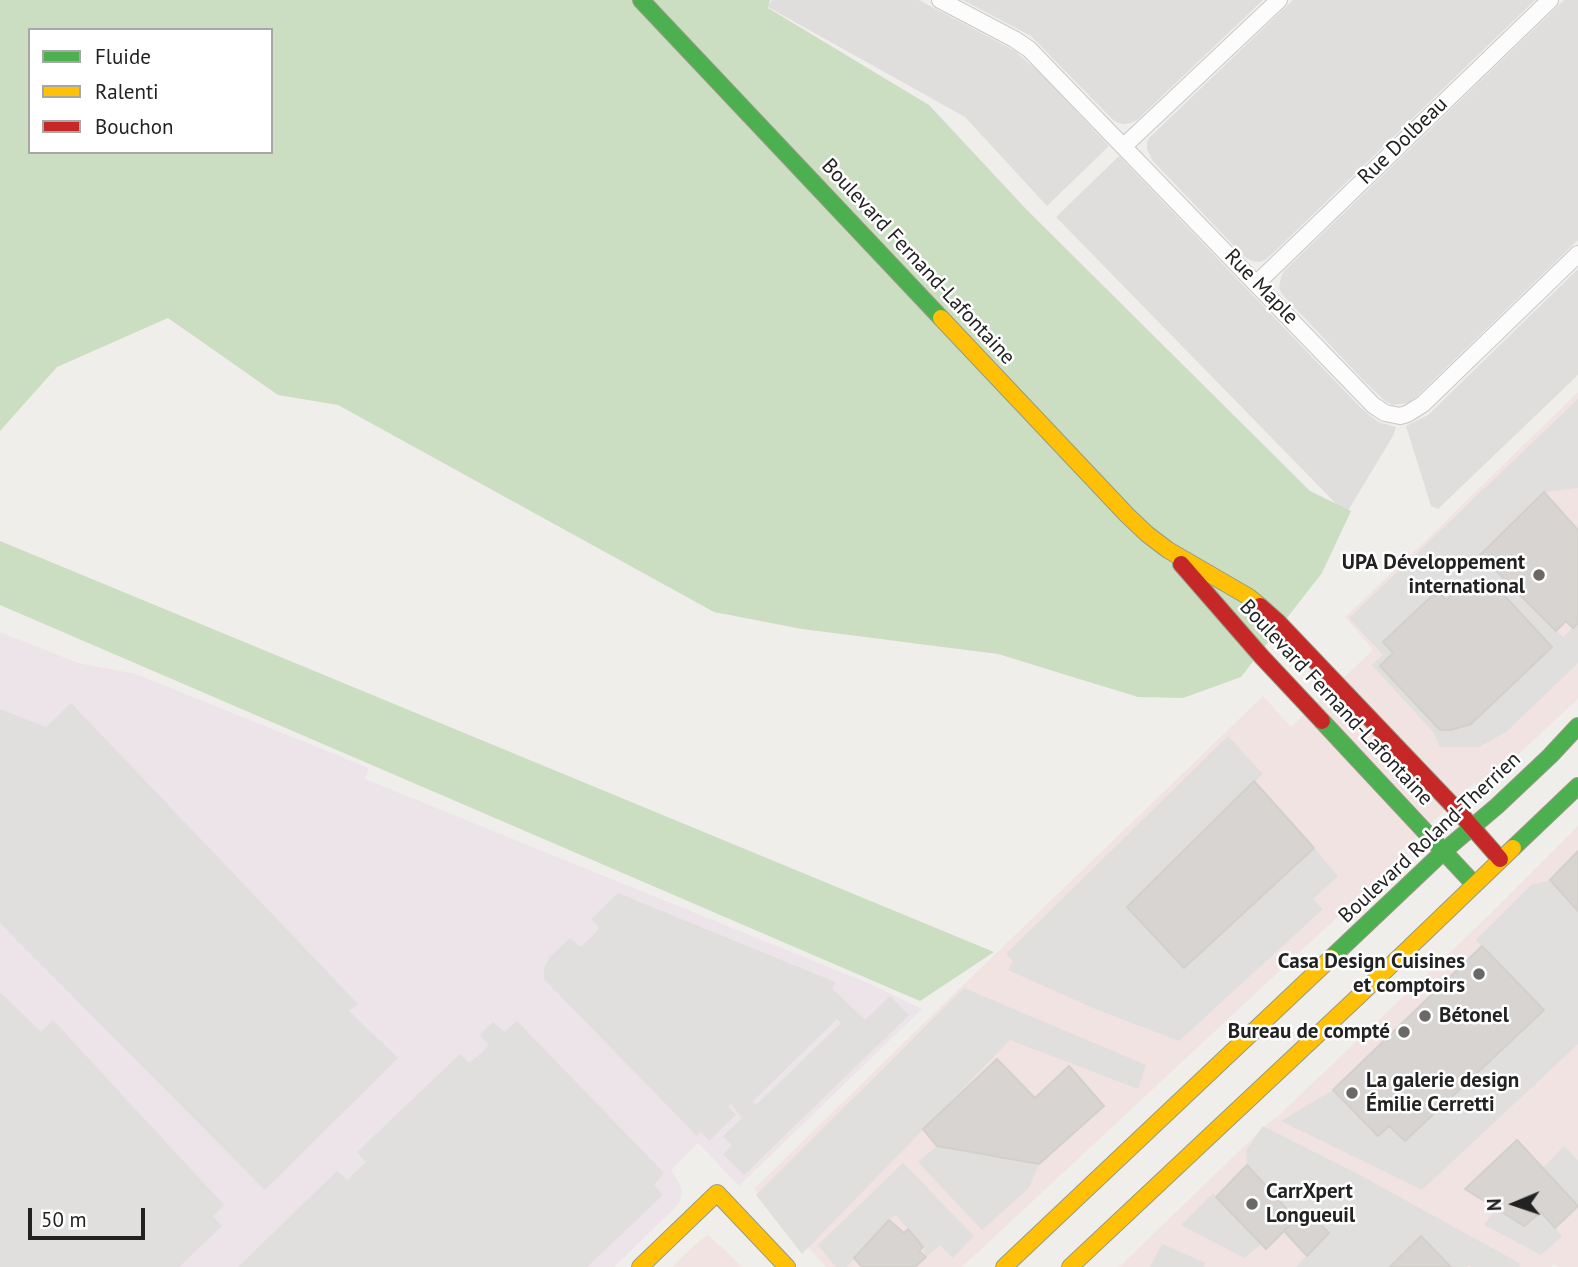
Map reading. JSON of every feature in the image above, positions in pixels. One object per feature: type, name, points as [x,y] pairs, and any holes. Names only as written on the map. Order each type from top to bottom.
[{"type":"street","name":"Boulevard Fernand-Lafontaine","points":[[641,0],[1127,515],[1168,550],[1238,590],[1278,622],[1500,859]]},
{"type":"street","name":"Rue Maple","points":[[940,0],[1029,49],[1373,405],[1385,413],[1400,416],[1423,404],[1578,254]]},
{"type":"street","points":[[1124,146],[1279,0]]},
{"type":"street","name":"Rue Dolbeau","points":[[1256,283],[1550,0]]},
{"type":"street","name":"Boulevard Fernand-Lafontaine","points":[[1168,550],[1262,657],[1474,884]]},
{"type":"street","name":"Boulevard Roland-Therrien","points":[[1004,1267],[1444,851],[1550,757],[1578,726]]},
{"type":"street","points":[[1070,1267],[1578,786]]},
{"type":"street","points":[[640,1267],[717,1193],[787,1267]]},
{"type":"shaded area","points":[[772,0],[919,0],[1015,51],[1039,72],[1109,146],[1047,206],[965,117],[768,7]]},
{"type":"shaded area","points":[[963,0],[1263,0],[1137,120],[1124,124],[1112,119],[1031,36]]},
{"type":"shaded area","points":[[1293,0],[1535,0],[1272,254],[1265,260],[1252,261],[1236,248],[1152,160],[1147,143],[1149,138]]},
{"type":"shaded area","points":[[1564,0],[1578,0],[1578,240],[1416,397],[1408,403],[1392,405],[1363,380],[1282,294],[1279,288],[1281,277],[1284,271]]},
{"type":"shaded area","points":[[1119,156],[1361,408],[1378,422],[1396,427],[1346,514],[1056,217]]},
{"type":"shaded area","points":[[1578,269],[1578,375],[1438,509],[1431,506],[1406,426],[1428,415]]},
{"type":"shaded area","points":[[1578,392],[1578,699],[1481,789],[1474,783],[1401,852],[1404,855],[962,1267],[826,1267],[754,1189],[1263,696],[1291,727],[1373,650],[1345,617]]},
{"type":"shaded area","points":[[1578,399],[1578,488],[1544,492],[1480,555],[1563,637],[1578,623],[1578,663],[1506,732],[1479,747],[1440,747],[1433,732],[1372,665],[1383,655],[1349,618]]},
{"type":"shaded area","points":[[0,632],[78,663],[136,674],[369,768],[365,779],[868,983],[922,1009],[739,1186],[698,1143],[671,1170],[682,1190],[680,1202],[614,1267],[0,1267]]},
{"type":"shaded area","points":[[71,703],[358,1004],[349,1011],[398,1058],[265,1190],[0,923],[0,709],[46,727]]},
{"type":"shaded area","points":[[1228,736],[1263,774],[1127,907],[1184,967],[1314,848],[1338,876],[1313,899],[1323,909],[1179,1041],[1093,1008],[1008,970],[1013,961],[1006,954]]},
{"type":"shaded area","points":[[1578,826],[1578,1267],[1558,1267],[1553,1264],[1552,1267],[1119,1267],[1488,916]]},
{"type":"shaded area","points":[[1550,880],[1578,911],[1578,1044],[1422,1190],[1281,1121],[1333,1090],[1377,1136],[1389,1126],[1405,1141],[1544,1010],[1476,940],[1531,885]]},
{"type":"shaded area","points":[[618,893],[835,982],[832,990],[865,1020],[890,996],[909,1015],[744,1175],[723,1154],[732,1145],[723,1136],[742,1118],[731,1104],[728,1106],[736,1115],[709,1141],[701,1132],[697,1136],[544,979],[544,968],[549,958],[570,938],[582,946],[598,930],[598,926],[591,919]],"holes":[[[837,1019],[841,1023],[756,1105],[753,1101]]]},
{"type":"shaded area","points":[[964,988],[1146,1065],[1138,1089],[1010,1040],[802,1254],[756,1195]]},
{"type":"shaded area","points":[[0,992],[41,1032],[53,1020],[224,1205],[213,1216],[222,1226],[179,1267],[0,1267]]},
{"type":"shaded area","points":[[517,1021],[664,1173],[654,1185],[663,1195],[587,1267],[238,1267],[337,1171],[347,1180],[366,1162],[357,1152],[460,1054],[469,1063],[480,1054],[489,1045],[480,1035],[493,1022],[504,1032]]},
{"type":"shaded area","points":[[1263,1126],[1360,1175],[1521,1264],[1518,1267],[1451,1267],[1421,1236],[1390,1267],[1296,1267],[1329,1233],[1306,1210],[1296,1219],[1247,1165],[1246,1151]]},
{"type":"shaded area","points":[[937,1146],[1039,1164],[1029,1188],[982,1230],[918,1162]]},
{"type":"shaded area","points":[[1564,1146],[1578,1160],[1578,1206],[1543,1168]]},
{"type":"shaded area","points":[[903,1163],[974,1236],[953,1258],[940,1245],[926,1257],[923,1247],[896,1215],[847,1267],[836,1267],[818,1245]]},
{"type":"shaded area","points":[[1213,1193],[1261,1244],[1244,1258],[1181,1225]]},
{"type":"shaded area","points":[[1496,1209],[1524,1226],[1541,1212],[1562,1236],[1541,1255],[1484,1225]]},
{"type":"shaded area","points":[[708,1235],[742,1267],[672,1267],[701,1239]]},
{"type":"shaded area","points":[[1162,1244],[1206,1263],[1204,1267],[1150,1267]]},
{"type":"green space","points":[[0,0],[770,0],[768,8],[929,105],[1026,209],[1310,491],[1351,511],[1322,573],[1241,677],[1183,698],[1138,697],[998,654],[802,629],[714,612],[338,405],[278,395],[168,318],[57,367],[0,431]]},
{"type":"green space","points":[[0,541],[994,952],[920,1001],[0,605]]},
{"type":"building","name":"UPA Développement international","points":[[1544,492],[1578,530],[1578,623],[1573,628],[1566,621],[1556,631],[1480,555]]},
{"type":"building","points":[[1490,580],[1552,647],[1471,724],[1440,730],[1380,666],[1393,653],[1383,642],[1437,591],[1446,600],[1463,584],[1474,596]]},
{"type":"building","points":[[1254,781],[1314,848],[1184,968],[1127,907]]},
{"type":"building","points":[[1578,851],[1578,911],[1550,880]]},
{"type":"building","points":[[1482,946],[1544,1010],[1405,1141],[1389,1126],[1378,1136],[1333,1090]]},
{"type":"building","points":[[997,1059],[1035,1098],[1069,1066],[1104,1106],[1039,1164],[937,1146],[923,1129]]},
{"type":"building","points":[[1517,1140],[1578,1206],[1555,1228],[1541,1212],[1524,1226],[1465,1189]]},
{"type":"building","points":[[1247,1165],[1296,1219],[1266,1249],[1216,1197]]},
{"type":"building","points":[[1306,1210],[1329,1233],[1307,1256],[1284,1231]]},
{"type":"building","points":[[889,1220],[904,1233],[908,1229],[923,1247],[919,1251],[926,1257],[915,1267],[862,1267],[854,1258]]},
{"type":"building","points":[[1421,1236],[1451,1267],[1390,1267]]},
{"type":"traffic: fast","points":[[641,0],[941,318]]},
{"type":"traffic: fast","points":[[1322,721],[1474,884]]},
{"type":"traffic: fast","points":[[1331,958],[1444,851],[1497,806],[1578,726]]},
{"type":"traffic: fast","points":[[1513,848],[1578,786]]},
{"type":"traffic: slow","points":[[941,318],[1147,534],[1168,550],[1260,606]]},
{"type":"traffic: slow","points":[[1070,1267],[1513,848]]},
{"type":"traffic: slow","points":[[1004,1267],[1331,958]]},
{"type":"traffic: slow","points":[[640,1267],[717,1193],[787,1267]]},
{"type":"traffic: jam","points":[[1181,564],[1322,721]]},
{"type":"traffic: jam","points":[[1260,606],[1457,810],[1500,859]]},
{"type":"place","name":"UPA Développement international","points":[[1539,575]]},
{"type":"place","name":"Casa Design Cuisines et comptoirs","points":[[1479,974]]},
{"type":"place","name":"Bétonel","points":[[1425,1016]]},
{"type":"place","name":"Bureau de compté","points":[[1404,1032]]},
{"type":"place","name":"La galerie design Émilie Cerretti","points":[[1352,1093]]},
{"type":"place","name":"CarrXpert Longueuil","points":[[1252,1204]]}]
